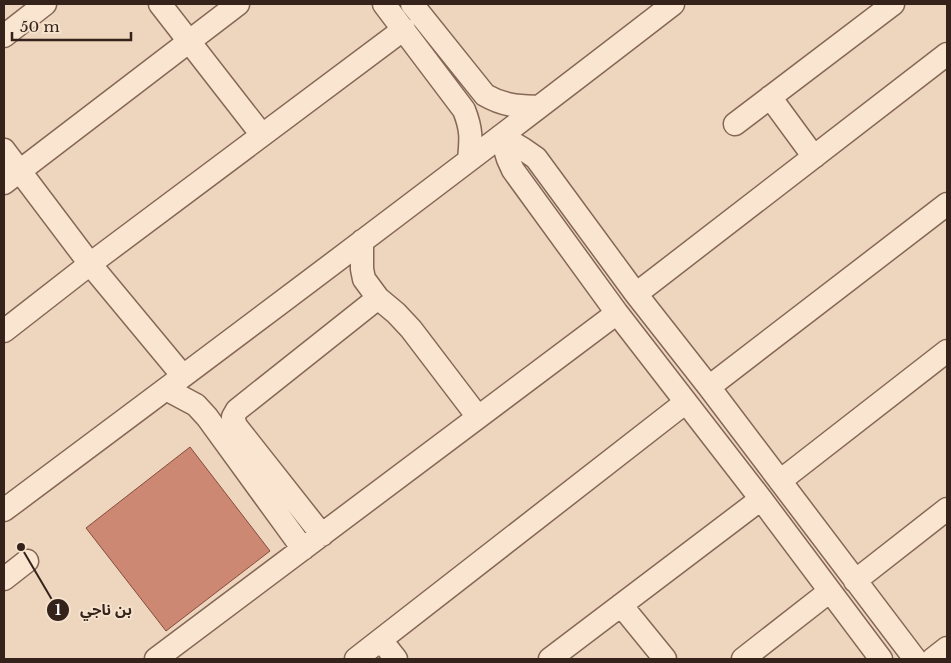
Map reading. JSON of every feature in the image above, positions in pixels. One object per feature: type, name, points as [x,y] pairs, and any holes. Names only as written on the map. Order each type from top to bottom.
[{"type":"street","points":[[4,36],[45,4]]},
{"type":"street","points":[[160,4],[262,135]]},
{"type":"street","points":[[12,177],[238,4]]},
{"type":"street","points":[[384,4],[464,110],[472,138],[469,160]]},
{"type":"street","points":[[6,503],[174,383],[672,4]]},
{"type":"street","points":[[735,124],[893,4]]},
{"type":"street","points":[[420,6],[485,95],[496,102],[512,106],[539,107]]},
{"type":"street","points":[[4,331],[90,264],[404,29]]},
{"type":"street","points":[[636,294],[947,54]]},
{"type":"street","points":[[770,97],[814,157]]},
{"type":"street","points":[[501,136],[536,158],[636,294],[709,387],[915,659]]},
{"type":"street","points":[[501,136],[513,170],[617,312],[881,659]]},
{"type":"street","points":[[4,150],[12,177],[90,264],[174,383],[206,417],[303,549]]},
{"type":"street","points":[[709,387],[947,204]]},
{"type":"street","points":[[362,241],[364,279],[378,298],[411,329],[478,417]]},
{"type":"street","points":[[322,535],[236,426],[233,417],[237,410],[378,298]]},
{"type":"street","points":[[156,659],[617,312]]},
{"type":"street","points":[[780,481],[947,351]]},
{"type":"street","points":[[356,659],[686,402]]},
{"type":"street","points":[[550,659],[761,499]]},
{"type":"street","points":[[855,581],[947,509]]},
{"type":"street","points":[[4,579],[27,561]]},
{"type":"street","points":[[743,659],[830,591]]},
{"type":"street","points":[[621,605],[665,659]]},
{"type":"street","points":[[381,640],[396,659]]},
{"type":"street","points":[[933,659],[947,648]]},
{"type":"building","points":[[190,447],[270,551],[166,631],[86,528]]},
{"type":"place","name":"بن ناجي","points":[[21,547]]}]
